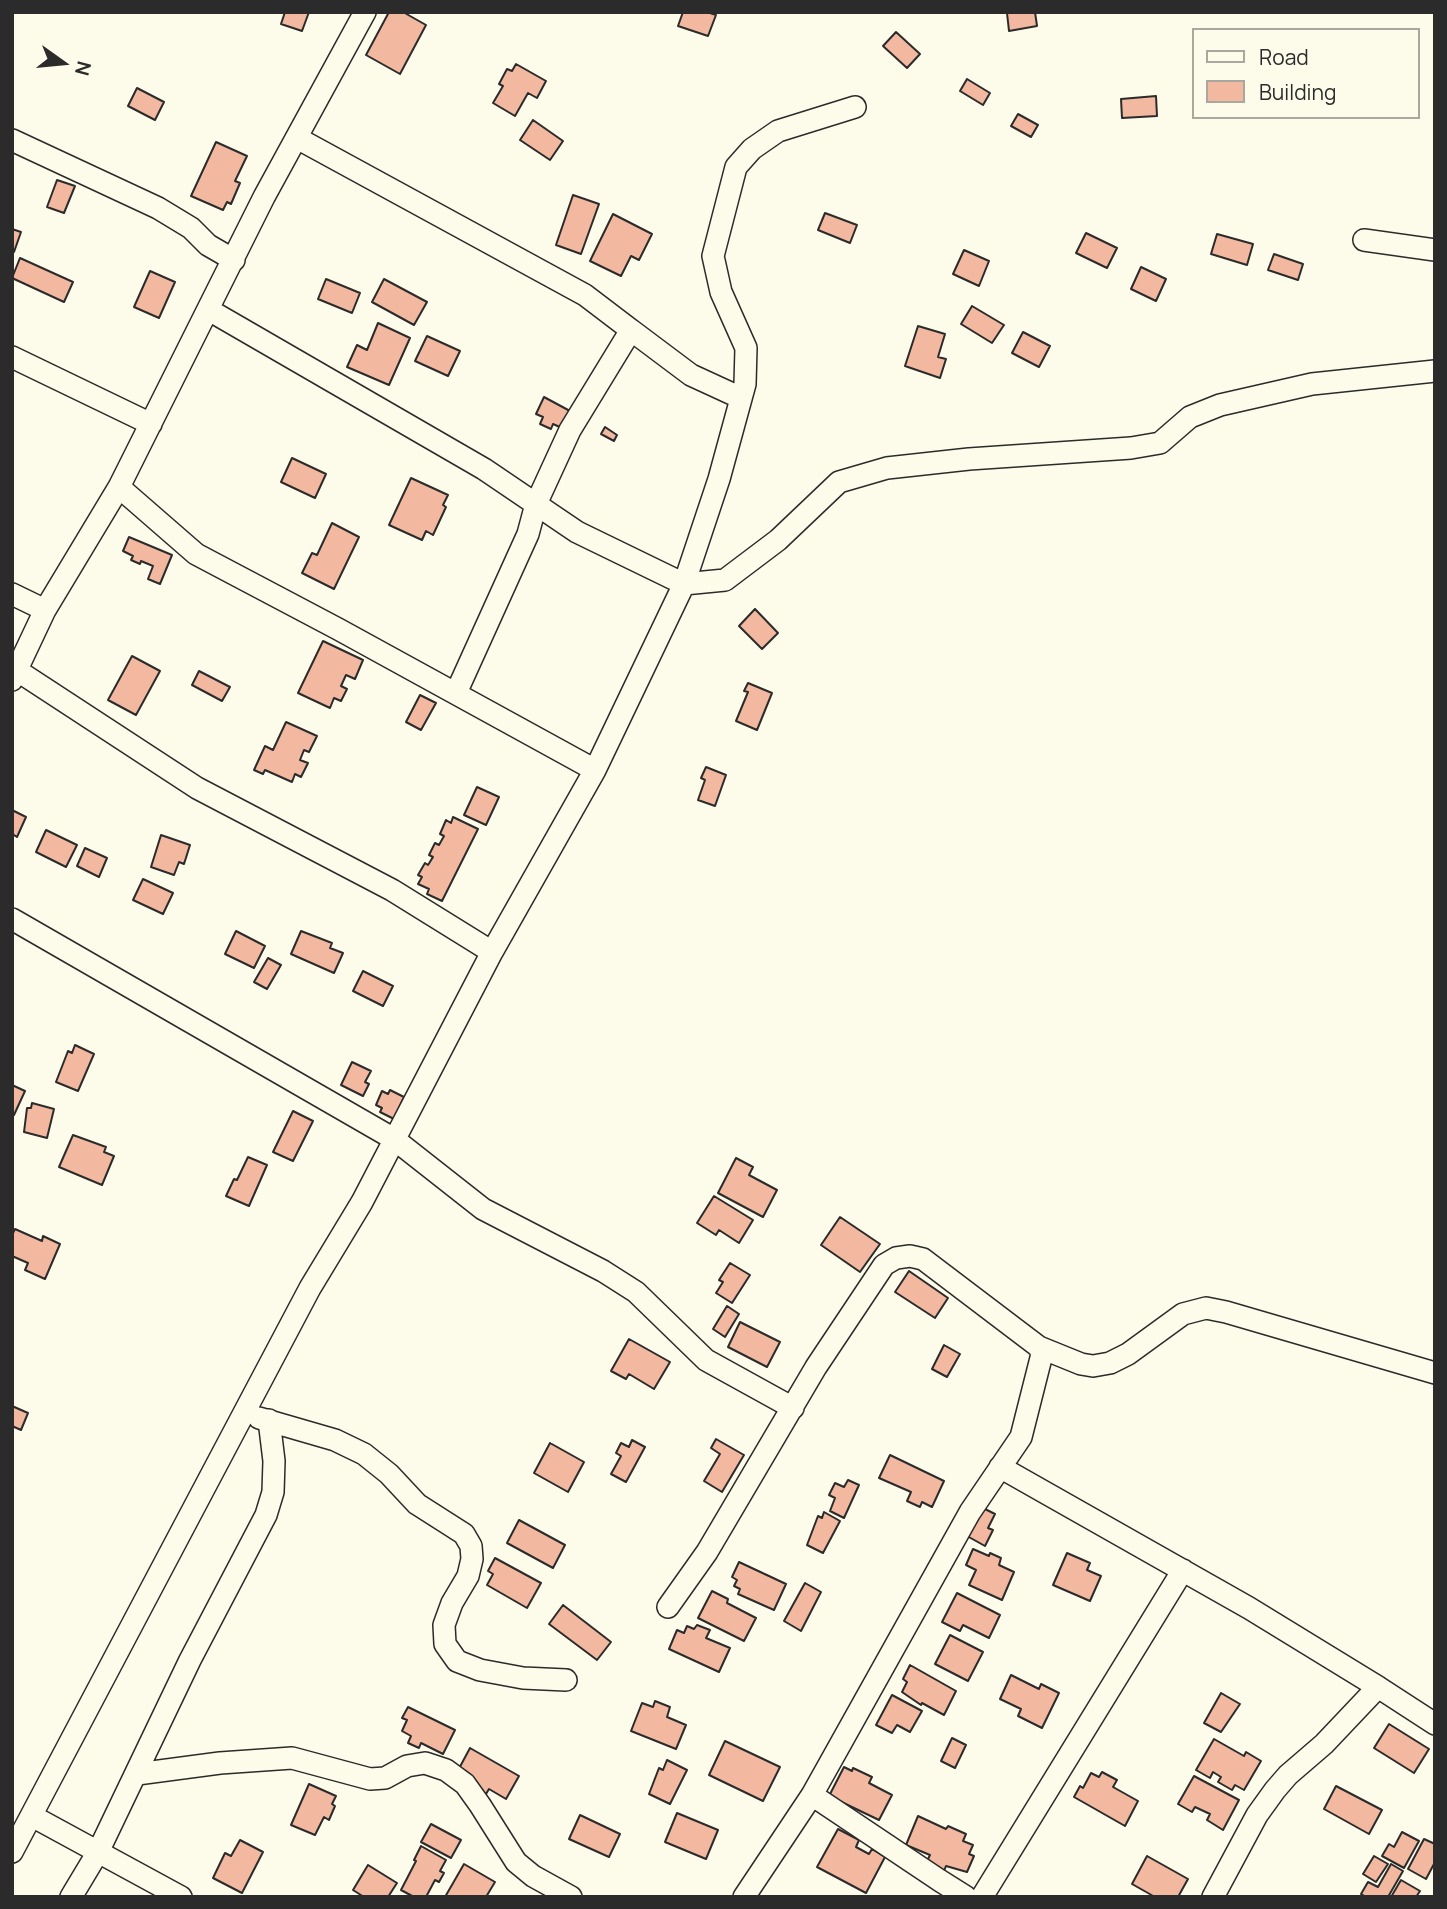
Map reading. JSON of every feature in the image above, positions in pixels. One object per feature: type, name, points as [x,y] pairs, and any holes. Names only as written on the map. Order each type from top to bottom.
[{"type":"street","points":[[365,12],[264,197],[119,487],[45,610],[15,675],[197,788],[392,890],[492,952]]},
{"type":"street","points":[[12,1853],[310,1288],[362,1202],[492,952],[595,770],[684,584],[719,479],[745,384],[746,348],[721,292],[713,256],[736,167],[752,149],[778,131],[855,107]]},
{"type":"street","points":[[297,138],[585,295],[691,375],[741,398]]},
{"type":"street","points":[[12,140],[159,208],[191,228],[208,245],[234,260]]},
{"type":"street","points":[[1364,240],[1435,250]]},
{"type":"street","points":[[209,310],[484,469],[578,532],[684,584],[725,580],[778,540],[839,482],[887,468],[969,459],[1131,448],[1160,443],[1190,417],[1220,405],[1311,384],[1435,371]]},
{"type":"street","points":[[456,693],[528,534],[536,504],[570,430],[631,330]]},
{"type":"street","points":[[12,357],[151,424]]},
{"type":"street","points":[[119,487],[196,554],[234,572],[595,770]]},
{"type":"street","points":[[12,594],[45,610]]},
{"type":"street","points":[[12,919],[394,1139],[483,1209],[603,1271],[636,1292],[706,1360],[793,1408]]},
{"type":"street","points":[[668,1607],[707,1552],[816,1367],[884,1265],[896,1258],[910,1256],[923,1259],[1039,1347],[1081,1364],[1093,1366],[1110,1363],[1128,1354],[1183,1314],[1206,1308],[1435,1373]]},
{"type":"street","points":[[744,1897],[812,1795],[970,1512],[1021,1437],[1042,1354],[1039,1347]]},
{"type":"street","points":[[243,1414],[335,1440],[364,1454],[389,1474],[417,1504],[464,1534],[471,1546],[472,1559],[468,1576],[452,1603],[444,1625],[445,1644],[457,1661],[480,1670],[512,1676],[566,1680]]},
{"type":"street","points":[[71,1897],[98,1852],[190,1660],[266,1516],[273,1482],[269,1420]]},
{"type":"street","points":[[1000,1467],[1183,1570],[1435,1724]]},
{"type":"street","points":[[982,1897],[1183,1570]]},
{"type":"street","points":[[1213,1897],[1257,1815],[1275,1790],[1324,1744],[1378,1687]]},
{"type":"street","points":[[137,1774],[220,1763],[292,1758],[378,1779],[407,1766],[425,1763],[446,1770],[465,1784],[516,1862],[533,1876],[571,1897]]},
{"type":"street","points":[[812,1795],[967,1897]]},
{"type":"street","points":[[32,1816],[181,1897]]},
{"type":"building","points":[[285,12],[309,12],[302,31],[281,24]]},
{"type":"building","points":[[389,12],[403,12],[426,25],[400,74],[366,55]]},
{"type":"building","points":[[683,12],[707,12],[716,15],[708,36],[678,26]]},
{"type":"building","points":[[1035,12],[1037,26],[1009,31],[1007,13]]},
{"type":"building","points":[[896,32],[920,54],[907,68],[883,46]]},
{"type":"building","points":[[516,64],[546,81],[537,98],[528,93],[515,116],[493,103],[503,86],[499,84],[507,69],[512,71]]},
{"type":"building","points":[[967,79],[990,93],[983,105],[960,91]]},
{"type":"building","points":[[137,88],[164,102],[155,120],[128,106]]},
{"type":"building","points":[[1156,96],[1157,116],[1122,118],[1121,99]]},
{"type":"building","points":[[1018,114],[1038,125],[1031,137],[1011,126]]},
{"type":"building","points":[[533,120],[563,141],[550,160],[520,140]]},
{"type":"building","points":[[216,142],[247,156],[235,181],[240,183],[231,204],[227,202],[223,210],[191,196]]},
{"type":"building","points":[[57,180],[75,186],[64,213],[47,207]]},
{"type":"building","points":[[573,195],[599,204],[581,254],[556,245]]},
{"type":"building","points":[[825,213],[857,225],[850,243],[818,230]]},
{"type":"building","points":[[613,214],[652,234],[639,260],[631,256],[621,276],[590,261]]},
{"type":"building","points":[[12,229],[21,232],[14,252],[12,252]]},
{"type":"building","points":[[1086,233],[1117,248],[1107,268],[1076,253]]},
{"type":"building","points":[[1217,234],[1253,244],[1247,265],[1211,254]]},
{"type":"building","points":[[964,250],[989,261],[979,286],[953,274]]},
{"type":"building","points":[[1274,254],[1303,264],[1298,280],[1268,270]]},
{"type":"building","points":[[20,258],[73,282],[64,302],[12,278]]},
{"type":"building","points":[[1141,267],[1166,279],[1156,301],[1131,289]]},
{"type":"building","points":[[150,271],[175,282],[159,318],[134,307]]},
{"type":"building","points":[[326,279],[360,293],[352,313],[318,299]]},
{"type":"building","points":[[384,279],[427,302],[414,325],[372,302]]},
{"type":"building","points":[[972,306],[1004,325],[992,343],[961,324]]},
{"type":"building","points":[[378,323],[410,338],[389,385],[347,367],[357,345],[367,350]]},
{"type":"building","points":[[918,326],[945,334],[938,357],[946,359],[940,378],[905,366]]},
{"type":"building","points":[[1023,332],[1050,346],[1039,367],[1012,353]]},
{"type":"building","points":[[427,336],[460,351],[448,376],[415,361]]},
{"type":"building","points":[[544,397],[570,411],[562,428],[553,424],[551,429],[540,424],[543,417],[536,414]]},
{"type":"building","points":[[605,427],[617,435],[614,441],[601,434]]},
{"type":"building","points":[[292,458],[326,474],[315,498],[281,482]]},
{"type":"building","points":[[411,478],[448,495],[443,505],[446,507],[433,535],[426,531],[422,540],[389,525]]},
{"type":"building","points":[[332,523],[359,537],[334,589],[302,573],[312,553],[317,555]]},
{"type":"building","points":[[129,537],[172,555],[160,584],[148,579],[153,566],[131,560],[133,556],[123,551]]},
{"type":"building","points":[[755,609],[778,633],[762,649],[739,626]]},
{"type":"building","points":[[323,641],[363,660],[355,679],[346,675],[341,686],[347,689],[341,701],[334,698],[330,708],[298,693]]},
{"type":"building","points":[[132,656],[160,671],[136,715],[108,700]]},
{"type":"building","points":[[199,671],[230,687],[222,701],[192,685]]},
{"type":"building","points":[[748,683],[772,693],[757,730],[736,721],[748,692],[744,691]]},
{"type":"building","points":[[420,695],[436,703],[421,730],[406,722]]},
{"type":"building","points":[[286,722],[317,736],[309,752],[304,750],[300,760],[308,763],[301,777],[295,774],[292,782],[265,770],[263,774],[254,770],[265,746],[273,750]]},
{"type":"building","points":[[706,767],[726,775],[715,806],[698,800],[705,780],[701,778]]},
{"type":"building","points":[[477,787],[499,797],[486,825],[464,815]]},
{"type":"building","points":[[12,810],[26,817],[17,837],[12,837]]},
{"type":"building","points":[[453,817],[478,829],[442,901],[427,894],[429,889],[418,884],[422,877],[418,875],[425,863],[428,865],[433,857],[429,855],[435,843],[439,845],[444,836],[440,834],[446,820],[451,823]]},
{"type":"building","points":[[46,830],[77,845],[66,867],[36,852]]},
{"type":"building","points":[[161,835],[190,845],[184,864],[179,862],[174,875],[151,867]]},
{"type":"building","points":[[85,848],[107,858],[99,877],[77,866]]},
{"type":"building","points":[[143,879],[173,893],[163,914],[133,900]]},
{"type":"building","points":[[236,931],[265,946],[254,968],[225,954]]},
{"type":"building","points":[[301,931],[332,943],[330,948],[343,953],[334,973],[291,954]]},
{"type":"building","points":[[268,958],[281,965],[267,989],[254,982]]},
{"type":"building","points":[[363,971],[393,986],[383,1006],[353,991]]},
{"type":"building","points":[[75,1045],[94,1054],[78,1091],[56,1082],[68,1051],[72,1053]]},
{"type":"building","points":[[352,1062],[371,1071],[365,1082],[369,1084],[363,1096],[341,1085]]},
{"type":"building","points":[[12,1085],[25,1091],[14,1115],[12,1114]]},
{"type":"building","points":[[390,1090],[404,1097],[394,1119],[380,1112],[382,1108],[376,1105],[382,1091],[388,1094]]},
{"type":"building","points":[[32,1103],[54,1109],[47,1138],[24,1132],[27,1108],[31,1108]]},
{"type":"building","points":[[293,1111],[313,1121],[293,1161],[273,1152]]},
{"type":"building","points":[[73,1135],[106,1147],[104,1152],[114,1156],[102,1185],[59,1167]]},
{"type":"building","points":[[248,1157],[267,1165],[249,1206],[226,1196]]},
{"type":"building","points":[[736,1158],[753,1167],[749,1175],[777,1190],[763,1217],[718,1193]]},
{"type":"building","points":[[714,1196],[753,1220],[739,1243],[719,1230],[716,1235],[697,1223]]},
{"type":"building","points":[[840,1217],[880,1244],[860,1272],[821,1245]]},
{"type":"building","points":[[15,1229],[42,1241],[43,1236],[60,1244],[45,1279],[25,1270],[28,1263],[12,1256],[12,1235]]},
{"type":"building","points":[[730,1263],[750,1275],[732,1303],[716,1293],[723,1282],[719,1280]]},
{"type":"building","points":[[909,1271],[948,1298],[935,1318],[895,1292]]},
{"type":"building","points":[[727,1306],[739,1314],[725,1337],[713,1329]]},
{"type":"building","points":[[740,1322],[780,1342],[767,1367],[728,1347]]},
{"type":"building","points":[[629,1339],[670,1362],[654,1389],[629,1374],[626,1379],[611,1371]]},
{"type":"building","points":[[944,1345],[960,1354],[947,1377],[932,1369]]},
{"type":"building","points":[[12,1406],[28,1413],[21,1430],[12,1426]]},
{"type":"building","points":[[716,1439],[744,1455],[722,1492],[704,1481],[720,1454],[711,1448]]},
{"type":"building","points":[[632,1440],[645,1447],[626,1482],[611,1474],[621,1456],[616,1453],[621,1443],[629,1447]]},
{"type":"building","points":[[550,1443],[584,1462],[568,1492],[534,1473]]},
{"type":"building","points":[[890,1455],[944,1481],[932,1507],[922,1502],[920,1507],[907,1501],[911,1492],[879,1478]]},
{"type":"building","points":[[848,1480],[859,1485],[844,1518],[830,1511],[835,1498],[829,1495],[835,1483],[844,1487]]},
{"type":"building","points":[[981,1507],[995,1514],[988,1528],[993,1530],[985,1546],[967,1536]]},
{"type":"building","points":[[824,1512],[840,1521],[823,1553],[807,1545],[818,1516],[822,1518]]},
{"type":"building","points":[[519,1520],[565,1545],[553,1568],[507,1543]]},
{"type":"building","points":[[973,1549],[1001,1558],[999,1565],[1014,1572],[1002,1600],[969,1585],[976,1570],[966,1565]]},
{"type":"building","points":[[1067,1553],[1090,1563],[1087,1570],[1101,1576],[1090,1601],[1053,1585]]},
{"type":"building","points":[[495,1558],[541,1583],[527,1608],[487,1585],[493,1574],[488,1571]]},
{"type":"building","points":[[739,1562],[786,1584],[774,1610],[738,1594],[740,1589],[734,1586],[737,1580],[732,1577]]},
{"type":"building","points":[[805,1583],[821,1592],[801,1631],[784,1621]]},
{"type":"building","points":[[712,1591],[728,1599],[727,1603],[756,1618],[744,1641],[698,1618]]},
{"type":"building","points":[[957,1593],[1000,1615],[989,1638],[963,1625],[960,1631],[942,1622]]},
{"type":"building","points":[[563,1605],[611,1642],[597,1660],[549,1624]]},
{"type":"building","points":[[697,1625],[710,1630],[706,1638],[730,1648],[719,1672],[669,1649],[677,1630],[684,1633],[687,1626],[694,1629]]},
{"type":"building","points":[[950,1635],[983,1652],[968,1681],[935,1664]]},
{"type":"building","points":[[910,1665],[956,1691],[944,1715],[922,1703],[921,1705],[902,1692],[907,1682],[903,1679]]},
{"type":"building","points":[[1011,1675],[1039,1689],[1041,1684],[1059,1693],[1042,1728],[1018,1716],[1021,1709],[1000,1699]]},
{"type":"building","points":[[1221,1693],[1240,1704],[1221,1732],[1204,1723]]},
{"type":"building","points":[[892,1695],[922,1711],[910,1732],[897,1725],[892,1733],[876,1725]]},
{"type":"building","points":[[655,1701],[670,1707],[667,1717],[686,1725],[676,1749],[631,1731],[642,1703],[653,1707]]},
{"type":"building","points":[[408,1707],[455,1730],[443,1754],[421,1743],[419,1748],[408,1743],[411,1736],[402,1731],[407,1720],[402,1718]]},
{"type":"building","points":[[1389,1724],[1429,1749],[1414,1773],[1374,1748]]},
{"type":"building","points":[[952,1738],[966,1745],[955,1768],[941,1761]]},
{"type":"building","points":[[1214,1739],[1244,1756],[1246,1752],[1261,1761],[1244,1790],[1235,1785],[1232,1790],[1218,1782],[1221,1777],[1213,1772],[1210,1778],[1196,1770]]},
{"type":"building","points":[[725,1741],[780,1767],[763,1801],[709,1775]]},
{"type":"building","points":[[470,1748],[519,1776],[506,1799],[489,1789],[486,1794],[455,1776]]},
{"type":"building","points":[[667,1760],[687,1770],[670,1804],[649,1794],[659,1768],[663,1770]]},
{"type":"building","points":[[844,1767],[872,1777],[869,1783],[892,1795],[879,1820],[829,1796]]},
{"type":"building","points":[[1102,1772],[1117,1780],[1113,1787],[1138,1801],[1125,1826],[1074,1797],[1080,1786],[1083,1788],[1091,1773],[1099,1777]]},
{"type":"building","points":[[1194,1776],[1239,1800],[1223,1830],[1207,1820],[1210,1814],[1195,1807],[1192,1812],[1178,1804]]},
{"type":"building","points":[[309,1784],[336,1796],[329,1820],[324,1817],[315,1835],[291,1825]]},
{"type":"building","points":[[1336,1786],[1382,1810],[1369,1834],[1324,1809]]},
{"type":"building","points":[[677,1813],[718,1830],[706,1859],[665,1842]]},
{"type":"building","points":[[580,1815],[620,1834],[609,1857],[569,1839]]},
{"type":"building","points":[[918,1816],[946,1829],[948,1826],[966,1834],[963,1841],[973,1845],[969,1854],[974,1856],[967,1872],[946,1866],[944,1871],[926,1863],[930,1855],[906,1845]]},
{"type":"building","points":[[431,1824],[461,1840],[451,1858],[421,1842]]},
{"type":"building","points":[[838,1829],[859,1840],[856,1847],[869,1854],[872,1849],[885,1857],[866,1893],[817,1867]]},
{"type":"building","points":[[1402,1832],[1419,1841],[1404,1868],[1382,1856],[1389,1844],[1394,1847]]},
{"type":"building","points":[[1424,1839],[1435,1844],[1435,1862],[1426,1879],[1408,1869]]},
{"type":"building","points":[[240,1840],[263,1852],[242,1893],[213,1878],[225,1853],[231,1856]]},
{"type":"building","points":[[421,1846],[446,1860],[440,1871],[444,1873],[439,1882],[435,1880],[426,1897],[414,1897],[401,1890]]},
{"type":"building","points":[[1147,1856],[1188,1879],[1178,1897],[1155,1897],[1132,1884]]},
{"type":"building","points":[[1374,1856],[1388,1864],[1376,1882],[1363,1874]]},
{"type":"building","points":[[464,1864],[495,1882],[486,1897],[445,1897]]},
{"type":"building","points":[[1391,1864],[1403,1871],[1388,1897],[1366,1897],[1361,1894],[1368,1882],[1378,1887]]},
{"type":"building","points":[[368,1865],[397,1883],[388,1897],[364,1897],[353,1890]]},
{"type":"building","points":[[1401,1880],[1420,1891],[1416,1897],[1391,1897]]}]
